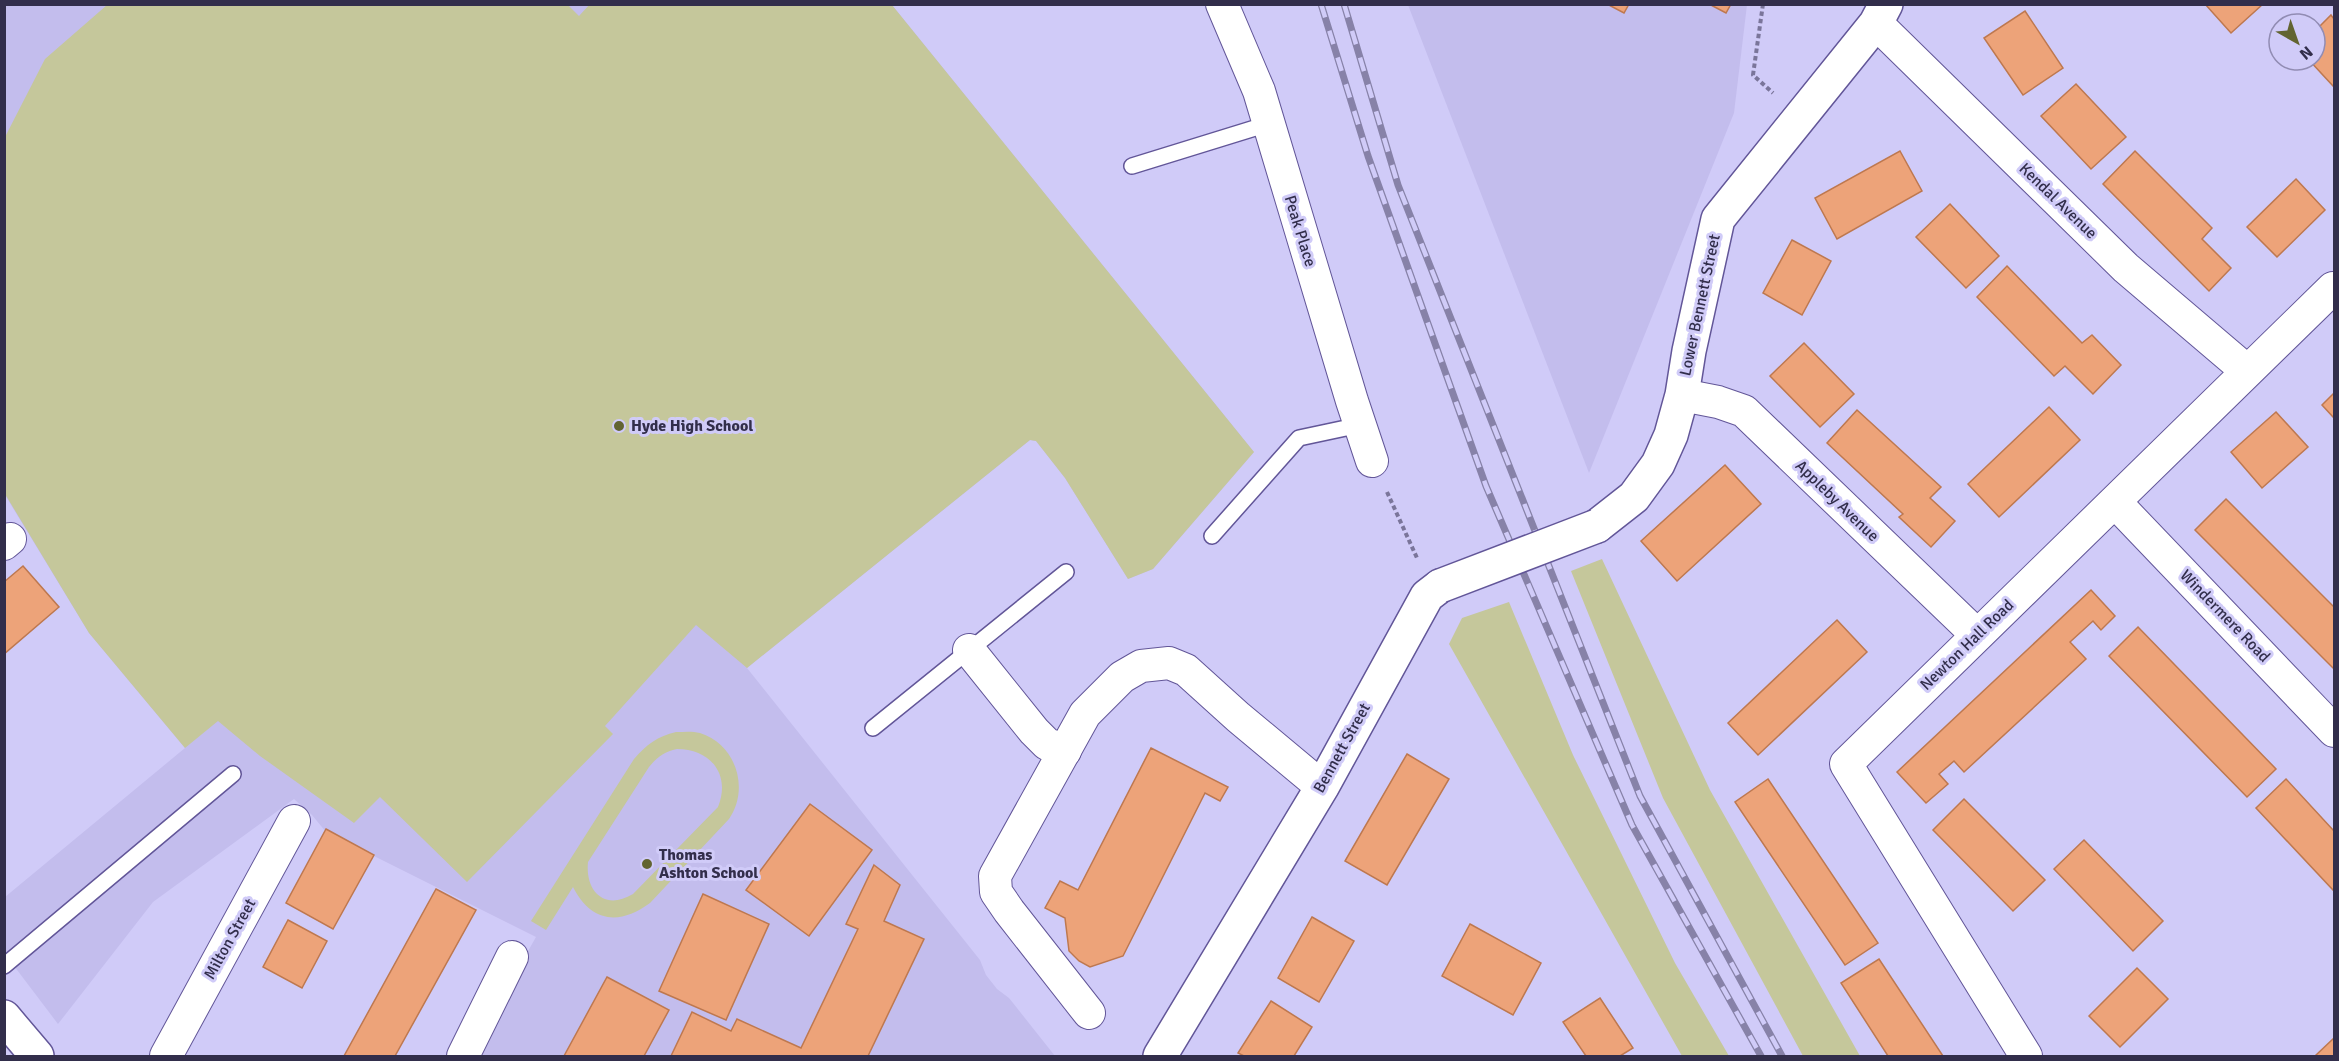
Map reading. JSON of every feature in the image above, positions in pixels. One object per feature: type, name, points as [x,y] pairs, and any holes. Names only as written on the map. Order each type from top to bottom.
[{"type":"street","name":"Peak Place","points":[[1222,4],[1259,91],[1372,461]]},
{"type":"street","name":"Lower Bennett Street","points":[[1437,588],[1597,526],[1634,497],[1658,464],[1671,435],[1682,395],[1689,351],[1719,219],[1881,14]]},
{"type":"street","name":"Kendal Avenue","points":[[1881,14],[2126,268],[2247,371]]},
{"type":"street","name":"Newton Hall Road","points":[[2026,1056],[1846,764],[2247,371],[2333,288],[2334,290]]},
{"type":"street","name":"Appleby Avenue","points":[[1682,395],[1718,402],[1744,411],[1977,635]]},
{"type":"street","name":"Windermere Road","points":[[2115,502],[2334,731]]},
{"type":"street","name":"Bennett Street","points":[[1160,1056],[1322,787],[1427,596],[1437,588]]},
{"type":"street","points":[[969,650],[1034,731],[1047,744],[1065,751]]},
{"type":"street","points":[[1089,1013],[1009,911],[996,892],[994,884],[995,876],[1085,714],[1122,677],[1141,666],[1169,663],[1186,670],[1322,787]]},
{"type":"street","name":"Milton Street","points":[[166,1056],[294,822]]},
{"type":"street","points":[[463,1056],[512,957]]},
{"type":"street","points":[[4,1017],[37,1056]]},
{"type":"lane","points":[[1132,166],[1268,124]]},
{"type":"lane","points":[[1212,536],[1299,438],[1360,425]]},
{"type":"lane","points":[[873,728],[1066,572]]},
{"type":"lane","points":[[4,966],[233,774]]},
{"type":"path","points":[[1763,4],[1753,75],[1800,118]]},
{"type":"path","points":[[1372,461],[1437,588]]},
{"type":"shaded area","name":"Hyde High School","points":[[5,4],[892,5],[1254,452],[1153,569],[1128,579],[1065,478],[1036,441],[1030,440],[747,668],[980,960],[986,975],[997,989],[1009,998],[1055,1056],[469,1056],[536,937],[326,832],[294,799],[153,902],[58,1024],[5,954],[5,897],[185,748],[89,633],[5,495]]},
{"type":"shaded area","points":[[1408,5],[1747,5],[1734,113],[1589,473]]},
{"type":"green space","name":"Hyde High School","points":[[567,4],[579,16],[590,4],[892,5],[1254,452],[1153,569],[1128,579],[1065,478],[1036,441],[1030,440],[747,668],[696,625],[605,726],[613,734],[467,882],[380,797],[354,823],[260,756],[218,721],[185,748],[89,633],[5,494],[5,137],[45,59],[107,5]]},
{"type":"green space","points":[[1602,559],[1710,790],[1860,1056],[1803,1056],[1663,798],[1571,571]]},
{"type":"green space","points":[[1509,602],[1573,755],[1675,963],[1729,1056],[1682,1056],[1449,644],[1462,618]]},
{"type":"green space","points":[[676,732],[700,733],[723,747],[731,757],[739,782],[735,807],[729,819],[650,903],[639,910],[617,917],[597,914],[580,899],[573,887],[546,930],[531,921],[634,759],[653,742]],"holes":[[[677,749],[689,750],[708,759],[720,775],[722,784],[718,807],[633,894],[614,900],[599,896],[590,882],[588,862],[652,763],[668,752]]]},
{"type":"building","points":[[1607,4],[1629,4],[1624,13]]},
{"type":"building","points":[[1709,4],[1731,4],[1726,13]]},
{"type":"building","points":[[2205,4],[2263,4],[2231,33]]},
{"type":"building","points":[[2025,11],[2063,68],[2023,95],[1984,38]]},
{"type":"building","points":[[2331,15],[2334,19],[2334,87],[2320,72],[2327,72],[2327,19]]},
{"type":"building","points":[[2076,84],[2126,137],[2091,169],[2041,116]]},
{"type":"building","points":[[1900,151],[1922,191],[1837,239],[1815,198]]},
{"type":"building","points":[[2135,151],[2212,228],[2202,239],[2231,268],[2209,291],[2103,184]]},
{"type":"building","points":[[2296,179],[2325,210],[2277,257],[2247,227]]},
{"type":"building","points":[[1950,204],[1999,256],[1966,288],[1916,237]]},
{"type":"building","points":[[1792,240],[1831,261],[1802,315],[1763,293]]},
{"type":"building","points":[[2007,266],[2082,343],[2092,335],[2121,365],[2093,394],[2065,366],[2054,376],[1977,297]]},
{"type":"building","points":[[1804,343],[1854,394],[1820,427],[1770,376]]},
{"type":"building","points":[[2334,393],[2334,418],[2322,405]]},
{"type":"building","points":[[2049,407],[2080,440],[1999,517],[1968,484]]},
{"type":"building","points":[[1857,410],[1941,487],[1930,498],[1955,521],[1931,547],[1899,517],[1903,514],[1827,443]]},
{"type":"building","points":[[2276,412],[2308,447],[2262,488],[2231,452]]},
{"type":"building","points":[[1725,465],[1761,504],[1677,581],[1641,541]]},
{"type":"building","points":[[2226,499],[2334,607],[2334,669],[2195,530]]},
{"type":"building","points":[[23,566],[59,607],[4,654],[4,582]]},
{"type":"building","points":[[2091,590],[2115,616],[2101,630],[2093,621],[2070,642],[2086,659],[1964,772],[1954,761],[1939,774],[1948,784],[1926,803],[1897,772]]},
{"type":"building","points":[[1837,620],[1867,652],[1758,755],[1728,723]]},
{"type":"building","points":[[2138,627],[2276,769],[2247,797],[2109,656]]},
{"type":"building","points":[[1151,748],[1228,787],[1220,801],[1205,793],[1123,956],[1090,967],[1079,961],[1069,951],[1065,918],[1045,908],[1060,881],[1078,890]]},
{"type":"building","points":[[1407,754],[1449,779],[1387,885],[1345,861]]},
{"type":"building","points":[[1768,779],[1878,943],[1845,965],[1735,802]]},
{"type":"building","points":[[2286,779],[2334,831],[2334,891],[2256,808]]},
{"type":"building","points":[[1964,799],[2045,880],[2013,911],[1933,830]]},
{"type":"building","points":[[810,804],[872,850],[809,936],[746,890]]},
{"type":"building","points":[[326,829],[374,855],[333,929],[286,903]]},
{"type":"building","points":[[2084,840],[2163,921],[2133,951],[2054,869]]},
{"type":"building","points":[[874,865],[900,885],[884,921],[924,939],[868,1056],[671,1056],[692,1012],[731,1031],[737,1019],[801,1048],[858,929],[846,924]]},
{"type":"building","points":[[436,889],[476,910],[395,1056],[344,1056]]},
{"type":"building","points":[[703,894],[769,924],[726,1020],[659,991]]},
{"type":"building","points":[[1312,917],[1354,941],[1319,1002],[1278,978]]},
{"type":"building","points":[[288,920],[327,941],[302,988],[263,967]]},
{"type":"building","points":[[1470,924],[1541,963],[1513,1015],[1442,976]]},
{"type":"building","points":[[1879,959],[1943,1056],[1888,1056],[1841,983]]},
{"type":"building","points":[[2137,968],[2168,999],[2120,1047],[2089,1016]]},
{"type":"building","points":[[607,977],[669,1010],[644,1056],[564,1056]]},
{"type":"building","points":[[1600,998],[1633,1048],[1620,1056],[1586,1056],[1563,1022]]},
{"type":"building","points":[[1271,1001],[1312,1027],[1294,1056],[1244,1056],[1238,1053]]},
{"type":"building","points":[[2334,1038],[2334,1056],[2315,1056]]},
{"type":"railway","points":[[1321,4],[1368,156],[1486,486],[1632,825],[1761,1056]]},
{"type":"railway","points":[[1344,4],[1398,185],[1640,796],[1782,1056]]},
{"type":"place","name":"Hyde High School","points":[[619,426]]},
{"type":"place","name":"Thomas Ashton School","points":[[647,864]]}]
